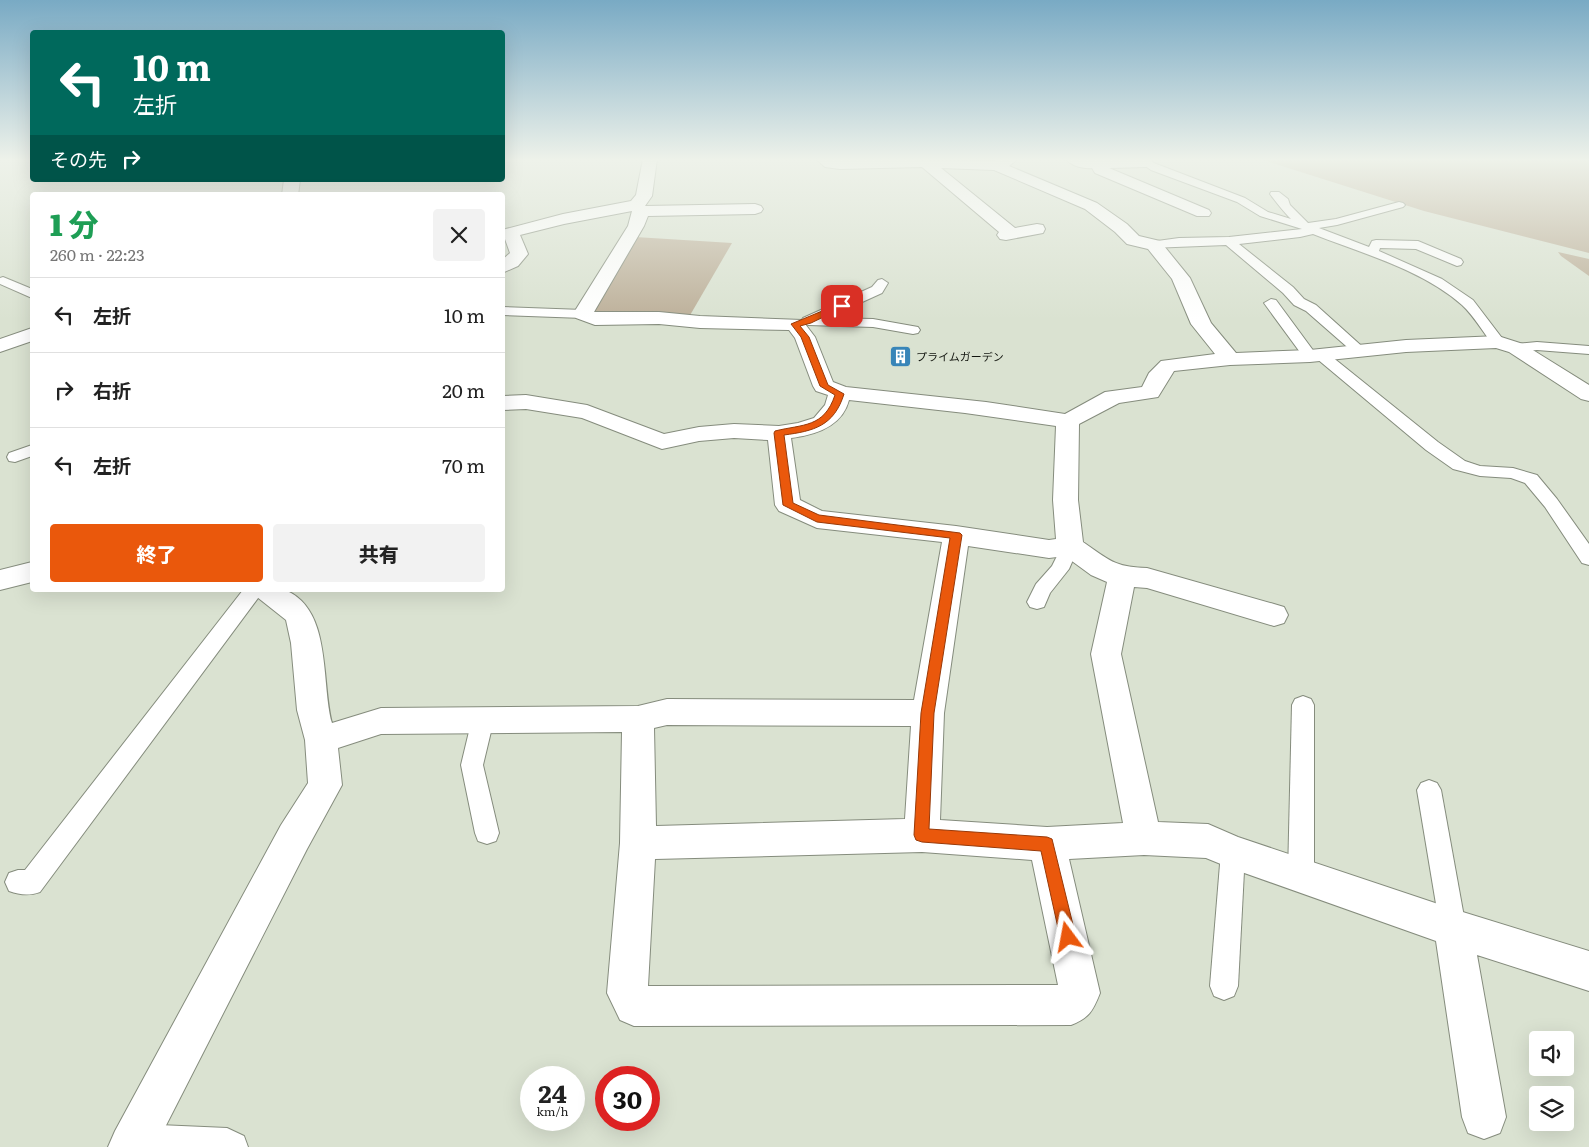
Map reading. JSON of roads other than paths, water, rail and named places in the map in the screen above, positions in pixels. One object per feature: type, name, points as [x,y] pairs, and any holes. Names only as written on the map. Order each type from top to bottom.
[{"type":"street","points":[[505,266],[519,254],[507,234],[563,219],[607,213]]},
{"type":"street","points":[[637,213],[636,226],[583,314],[595,319],[659,318],[700,322],[802,323],[805,337],[824,386],[840,394],[920,401],[1068,421],[1112,397],[1150,392],[1157,378],[1168,365],[1230,359],[1315,356],[1406,346],[1507,345],[1589,394]]},
{"type":"street","points":[[984,213],[1009,234],[1037,229]]},
{"type":"street","points":[[1100,213],[1121,228],[1133,240],[1154,245],[1181,278],[1201,324],[1230,359]]},
{"type":"street","points":[[0,346],[30,335]]},
{"type":"street","points":[[505,403],[526,402],[587,412],[662,442],[699,434],[734,431],[779,433],[802,430],[822,423],[836,406],[840,394]]},
{"type":"street","points":[[1068,421],[1065,482],[1066,527],[1070,546],[1101,568],[1122,577],[1147,578],[1274,615]]},
{"type":"street","points":[[779,433],[788,505],[817,519],[956,535],[1049,549],[1070,546]]},
{"type":"street","points":[[922,835],[928,713],[956,535]]},
{"type":"street","points":[[0,580],[30,572]]},
{"type":"street","points":[[1122,577],[1106,654],[1144,838]]},
{"type":"street","points":[[134,1143],[294,837],[325,785],[320,740],[313,710],[306,643],[299,615],[270,592]]},
{"type":"street","points":[[320,740],[381,721],[638,719],[667,712],[928,713]]},
{"type":"street","points":[[638,719],[638,843],[627,993],[634,1006],[1071,1005],[1080,993],[1047,844]]},
{"type":"street","points":[[638,843],[922,835],[1047,844],[1144,838],[1208,841],[1233,852],[1453,928],[1589,971]]},
{"type":"street","points":[[1453,928],[1484,1117]]},
{"type":"lane","points":[[1261,213],[1308,227],[1372,252],[1450,289],[1468,303],[1507,345],[1589,350]]},
{"type":"lane","points":[[1290,213],[1308,227],[1338,222],[1372,213]]},
{"type":"lane","points":[[1154,245],[1179,242],[1229,241],[1300,234],[1309,231],[1308,227]]},
{"type":"lane","points":[[1229,241],[1288,290],[1299,302],[1312,308],[1359,350]]},
{"type":"lane","points":[[1372,252],[1376,244],[1411,244],[1457,262]]},
{"type":"lane","points":[[3,281],[30,293]]},
{"type":"lane","points":[[802,323],[877,290],[882,282]]},
{"type":"lane","points":[[1271,303],[1315,356],[1459,465],[1480,471],[1513,473],[1531,479],[1551,503],[1589,558]]},
{"type":"lane","points":[[505,311],[583,314]]},
{"type":"lane","points":[[802,323],[873,323],[913,330]]},
{"type":"lane","points":[[15,456],[30,451]]},
{"type":"lane","points":[[1037,602],[1041,589],[1051,582],[1059,571],[1070,546]]},
{"type":"lane","points":[[18,882],[31,883],[252,592]]},
{"type":"lane","points":[[1301,875],[1303,706]]},
{"type":"lane","points":[[483,719],[472,765],[487,833]]},
{"type":"lane","points":[[1429,790],[1453,928]]},
{"type":"lane","points":[[1224,986],[1233,852]]},
{"type":"lane","points":[[134,1143],[227,1143],[233,1147]]},
{"type":"place","name":"プライムガーデン","points":[[900,357]]}]
